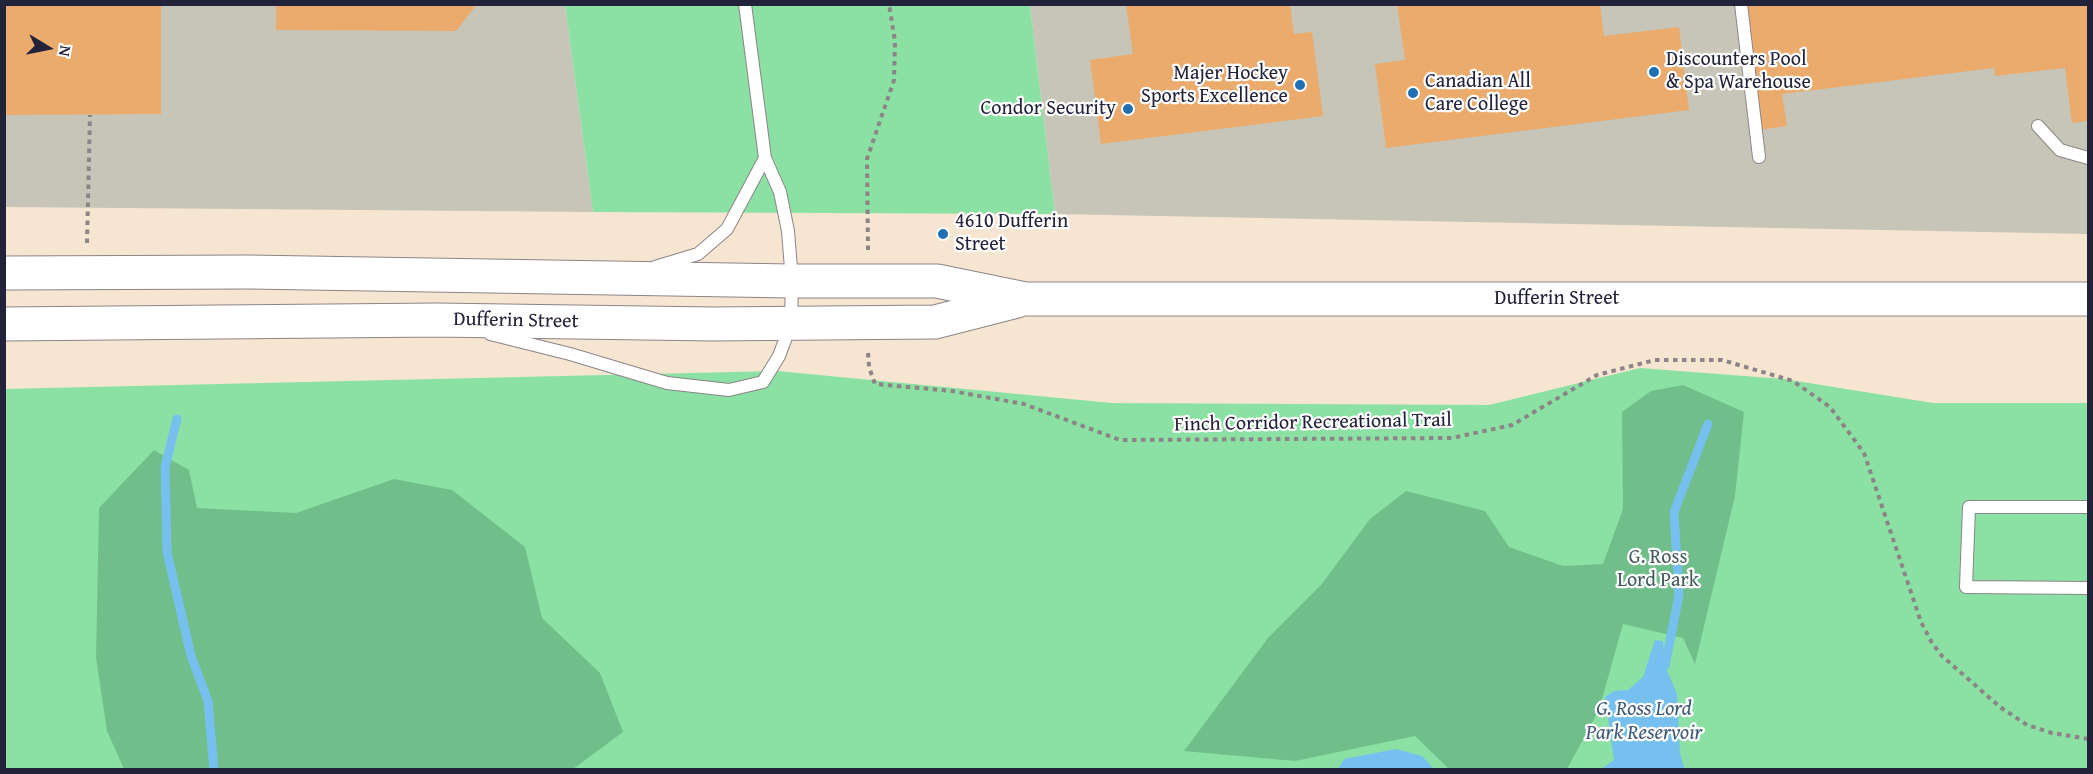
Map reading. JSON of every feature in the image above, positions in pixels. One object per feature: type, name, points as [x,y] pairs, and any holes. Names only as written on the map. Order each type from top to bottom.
[{"type":"main road","name":"Dufferin Street","points":[[4,273],[249,272],[792,281],[937,281],[1025,299],[2088,299]]},
{"type":"main road","name":"Dufferin Street","points":[[4,324],[437,320],[791,324],[935,322],[1025,299]]},
{"type":"lane","points":[[437,320],[570,354],[667,383],[729,390],[763,382],[779,356],[791,324],[792,281],[788,231],[780,192],[765,158],[745,4]]},
{"type":"lane","points":[[1741,4],[1759,157]]},
{"type":"lane","points":[[2038,126],[2060,150],[2088,158]]},
{"type":"lane","points":[[618,277],[698,254],[727,229],[765,158]]},
{"type":"lane","points":[[2088,507],[1969,507],[1966,587],[2088,588]]},
{"type":"path","points":[[868,258],[867,159],[894,80],[895,41],[889,4]]},
{"type":"path","points":[[87,243],[90,115]]},
{"type":"path","name":"Finch Corridor Recreational Trail","points":[[867,351],[874,384],[952,391],[1024,404],[1120,440],[1452,438],[1512,425],[1598,375],[1655,360],[1722,360],[1793,381],[1830,407],[1864,453],[1921,622],[1932,644],[1950,663],[2016,718],[2040,730],[2088,739]]},
{"type":"shaded area","points":[[5,5],[565,5],[593,212],[5,207]]},
{"type":"shaded area","points":[[1030,5],[2088,5],[2088,234],[1055,214]]},
{"type":"green space","points":[[565,5],[1030,5],[1055,214],[593,212]]},
{"type":"green space","name":"G. Ross Lord Park","points":[[1640,368],[1784,379],[1933,403],[2088,403],[2088,769],[5,769],[4,389],[777,371],[1112,403],[1489,405]]},
{"type":"green space","points":[[1683,385],[1744,412],[1735,496],[1695,664],[1683,638],[1623,624],[1599,710],[1567,769],[1449,769],[1415,736],[1295,761],[1184,751],[1268,638],[1321,585],[1370,519],[1406,491],[1485,511],[1509,547],[1563,566],[1603,564],[1623,509],[1622,412],[1651,391]]},
{"type":"green space","points":[[154,450],[189,470],[197,508],[296,513],[394,479],[452,490],[525,547],[542,618],[600,673],[623,732],[573,769],[124,769],[107,731],[96,658],[99,508]]},
{"type":"water","name":"G. Ross Lord Park Reservoir","points":[[1655,640],[1663,641],[1665,666],[1677,694],[1680,754],[1685,769],[1601,769],[1614,760],[1605,697],[1614,691],[1628,690],[1643,677]]},
{"type":"water","points":[[1396,749],[1422,756],[1434,769],[1338,769],[1344,759]]},
{"type":"building","points":[[4,4],[161,4],[161,114],[4,115]]},
{"type":"building","points":[[276,4],[477,4],[456,31],[276,30]]},
{"type":"building","points":[[1126,4],[1290,4],[1294,34],[1312,32],[1323,116],[1101,144],[1090,60],[1133,54]]},
{"type":"building","points":[[1397,4],[1600,4],[1604,36],[1679,27],[1689,110],[1386,148],[1375,64],[1405,60]]},
{"type":"building","points":[[1743,4],[2088,4],[2088,121],[2072,123],[2065,68],[1995,76],[1994,68],[1782,94],[1787,126],[1758,130]]},
{"type":"waterway","points":[[177,419],[165,467],[167,552],[191,656],[208,701],[214,770]]},
{"type":"waterway","points":[[1665,666],[1679,595],[1674,512],[1708,424]]},
{"type":"place","name":"Discounters Pool & Spa Warehouse","points":[[1654,72]]},
{"type":"place","name":"Majer Hockey Sports Excellence","points":[[1300,85]]},
{"type":"place","name":"Canadian All Care College","points":[[1413,93]]},
{"type":"place","name":"Condor Security","points":[[1128,109]]},
{"type":"place","name":"4610 Dufferin Street","points":[[943,234]]}]
